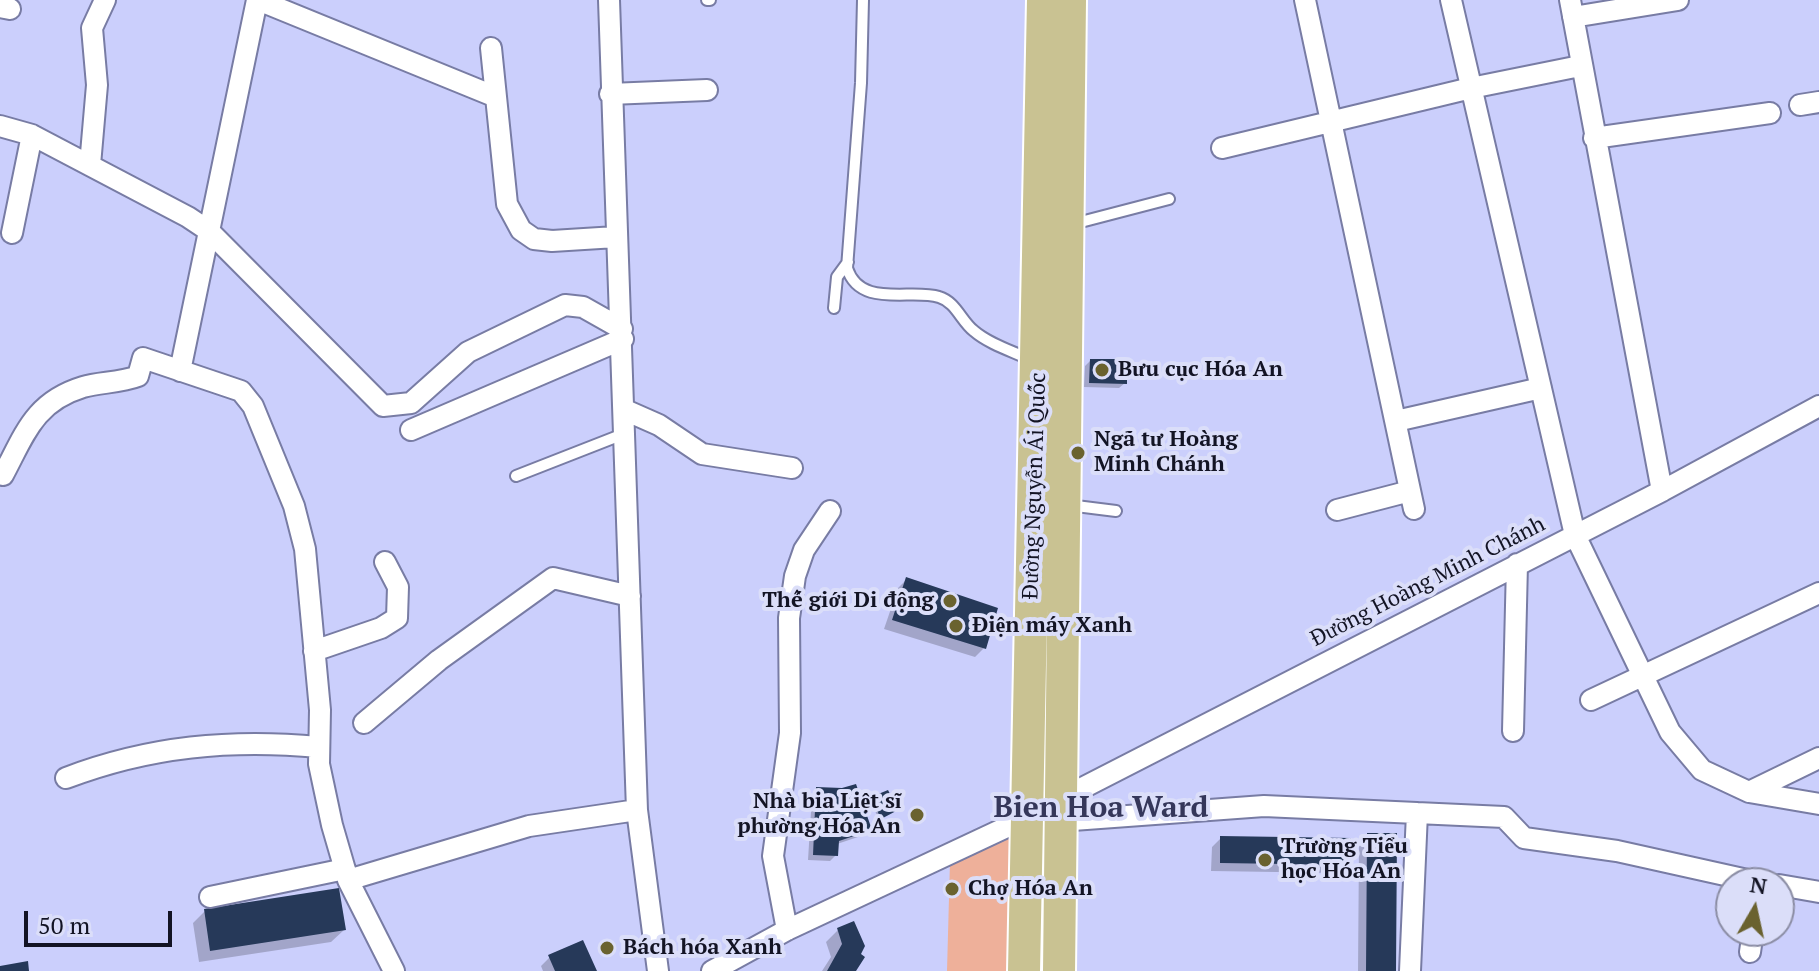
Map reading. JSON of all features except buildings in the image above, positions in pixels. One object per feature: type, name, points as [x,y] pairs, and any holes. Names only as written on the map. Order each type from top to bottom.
[{"type":"main road","name":"Đường Nguyễn Ái Quốc","points":[[1024,971],[1043,0]]},
{"type":"main road","name":"Đường Nguyễn Ái Quốc","points":[[1059,971],[1070,0]]},
{"type":"main road","points":[[1026,818],[1059,811]]},
{"type":"street","points":[[90,165],[97,85],[92,28],[105,0]]},
{"type":"street","points":[[180,371],[258,0],[496,97]]},
{"type":"street","points":[[609,0],[637,810],[658,971]]},
{"type":"street","points":[[1305,0],[1334,121],[1412,500],[1337,510]]},
{"type":"street","points":[[1451,0],[1575,535],[1670,732],[1702,770],[1749,792],[1819,804]]},
{"type":"street","points":[[1662,491],[1571,8],[1678,0]]},
{"type":"street","points":[[491,48],[507,204],[521,230],[534,239],[552,241],[616,237]]},
{"type":"street","points":[[1222,148],[1471,88],[1580,66]]},
{"type":"street","points":[[610,94],[707,90]]},
{"type":"street","points":[[1594,138],[1770,113]]},
{"type":"street","points":[[0,126],[32,135],[209,231],[383,406],[411,403],[468,352],[565,305],[583,307],[622,334]]},
{"type":"street","points":[[12,233],[32,135]]},
{"type":"street","points":[[411,430],[622,334]]},
{"type":"street","points":[[3,475],[36,412],[51,401],[83,387],[138,376],[143,358],[241,391],[253,406],[294,506],[305,549],[319,764],[347,874],[394,971]]},
{"type":"street","points":[[1396,421],[1541,388]]},
{"type":"street","name":"Đường Hoàng Minh Chánh","points":[[1059,811],[1517,564],[1662,491],[1819,406]]},
{"type":"street","points":[[625,410],[659,425],[702,454],[792,468]]},
{"type":"street","points":[[787,930],[773,856],[790,733],[789,618],[795,576],[804,550],[830,511]]},
{"type":"street","points":[[314,651],[381,628],[397,618],[398,587],[385,562]]},
{"type":"street","points":[[1513,731],[1517,564]]},
{"type":"street","points":[[364,723],[439,660],[553,578],[630,596]]},
{"type":"street","points":[[1591,700],[1819,593]]},
{"type":"street","points":[[66,778],[178,747],[265,742],[319,747]]},
{"type":"street","points":[[1749,792],[1819,758]]},
{"type":"street","points":[[1059,811],[1264,806],[1504,817],[1524,838],[1617,851],[1715,873]]},
{"type":"street","points":[[210,897],[347,874],[529,826],[637,810]]},
{"type":"street","points":[[1410,971],[1417,813]]},
{"type":"street","points":[[712,971],[787,930],[1026,818]]},
{"type":"street","points":[[1795,888],[1819,892]]},
{"type":"street","points":[[1750,952],[1751,947]]},
{"type":"lane","points":[[863,0],[861,83],[848,262],[850,277],[858,287],[901,298],[938,297],[949,302],[974,331],[1038,364]]},
{"type":"lane","points":[[1067,226],[1169,199]]},
{"type":"lane","points":[[834,308],[837,277],[848,262]]},
{"type":"lane","points":[[516,476],[626,433]]},
{"type":"lane","points":[[1062,504],[1116,511]]},
{"type":"shaded area","points":[[1014,831],[1012,971],[947,971],[950,861]]},
{"type":"place","name":"Bưu cục Hóa An","points":[[1102,370]]},
{"type":"place","name":"Ngã tư Hoàng Minh Chánh","points":[[1078,453]]},
{"type":"place","name":"Thế giới Di động","points":[[950,601]]},
{"type":"place","name":"Điện máy Xanh","points":[[956,626]]},
{"type":"place","name":"Nhà bia Liệt sĩ phường Hóa An","points":[[917,815]]},
{"type":"place","name":"Trường Tiểu học Hóa An","points":[[1265,860]]},
{"type":"place","name":"Chợ Hóa An","points":[[952,889]]},
{"type":"place","name":"Bách hóa Xanh","points":[[607,948]]},
{"type":"district","name":"Bien Hoa Ward","points":[[1101,808]]}]
